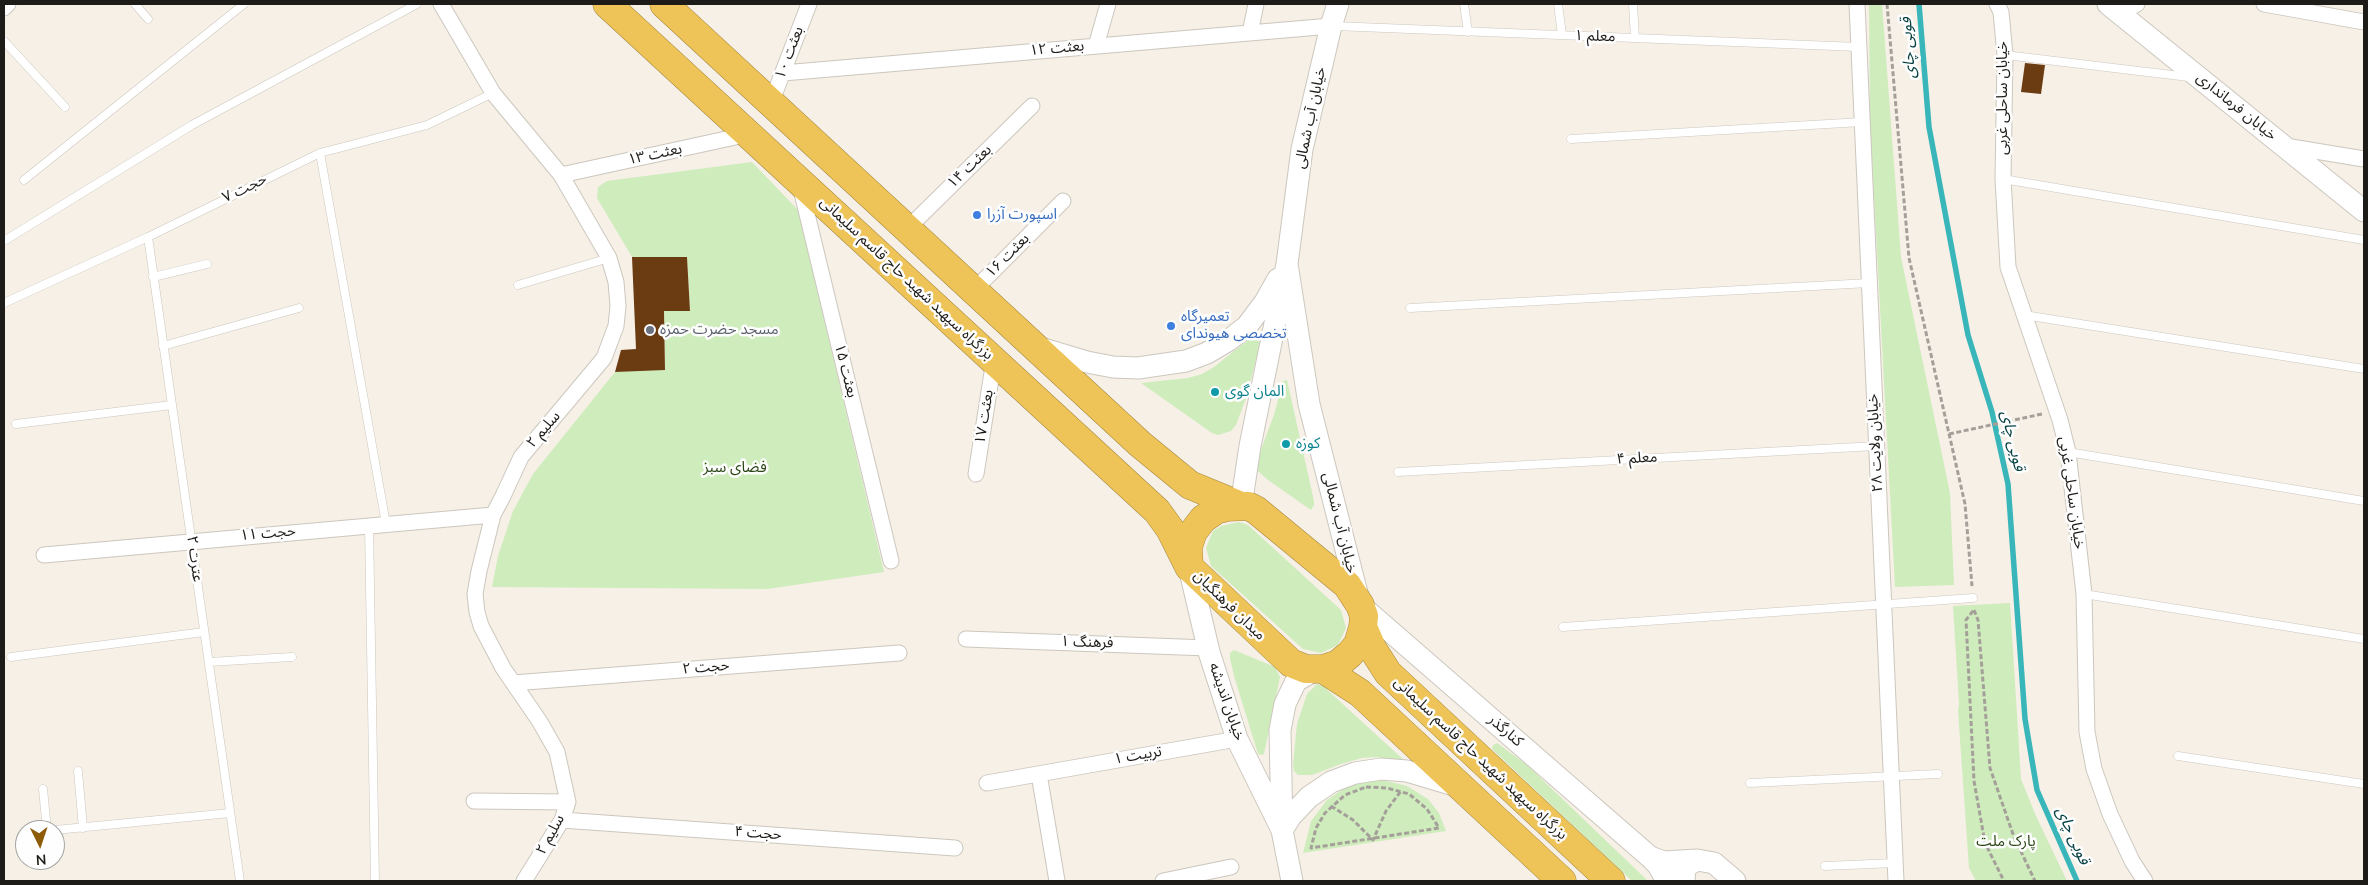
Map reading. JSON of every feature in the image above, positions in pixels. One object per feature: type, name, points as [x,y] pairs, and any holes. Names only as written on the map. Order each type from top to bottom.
[{"type":"highway","name":"بزرگراه سپهبد شهید حاج قاسم سلیمانی","points":[[607,4],[1157,511],[1170,529],[1189,568]]},
{"type":"highway","points":[[664,4],[1140,444],[1190,485],[1241,506],[1256,510],[1347,585],[1362,616],[1358,644],[1338,664],[1320,669]]},
{"type":"highway","name":"میدان فرهنگیان","points":[[1241,506],[1216,510],[1198,525],[1188,547],[1189,568],[1291,663],[1306,669],[1320,669]]},
{"type":"highway","name":"بزرگراه سپهبد شهید حاج قاسم سلیمانی","points":[[1362,616],[1377,658],[1388,673],[1611,881]]},
{"type":"highway","points":[[1320,669],[1360,693],[1562,881]]},
{"type":"main road","name":"خیابان آب شمالی","points":[[1241,506],[1250,446],[1287,264],[1302,149],[1338,4]]},
{"type":"main road","name":"خیابان فرمانداری","points":[[2122,7],[2200,78],[2364,211]]},
{"type":"main road","name":"خیابان آب شمالی","points":[[1287,264],[1309,404],[1362,616]]},
{"type":"main road","points":[[1035,347],[1112,367],[1138,368],[1186,361],[1207,354],[1247,326],[1265,302],[1287,264]]},
{"type":"main road","name":"خیابان اندیشه","points":[[1189,568],[1208,648],[1237,739],[1282,830]]},
{"type":"main road","name":"کنارگذر","points":[[1362,616],[1650,857],[1658,865],[1667,881]]},
{"type":"main road","name":"خیابان اندیشه","points":[[1292,881],[1282,830],[1280,730],[1290,690],[1296,681],[1320,669]]},
{"type":"main road","points":[[1282,830],[1291,816],[1309,797],[1331,782],[1355,773],[1381,769],[1407,771],[1464,789]]},
{"type":"main road","points":[[1650,857],[1664,862],[1697,860],[1714,863],[1735,881]]},
{"type":"main road","points":[[1684,881],[1685,869],[1697,860]]},
{"type":"street","points":[[4,8],[8,4]]},
{"type":"street","name":"سلیم ۲","points":[[441,4],[493,93],[561,175],[609,258],[616,282],[618,306],[616,326],[611,343],[598,366],[521,457],[493,514],[479,571],[476,594],[477,612],[490,643],[557,752],[568,802],[562,820],[524,881]]},
{"type":"street","name":"بعثت ۱۰","points":[[772,103],[810,4]]},
{"type":"street","points":[[1096,46],[1108,4]]},
{"type":"street","points":[[1250,33],[1256,4]]},
{"type":"street","name":"خیابان ولایت ۲۸","points":[[1857,4],[1896,881]]},
{"type":"street","points":[[2264,4],[2315,8],[2364,22]]},
{"type":"street","name":"خیابان ساحلی غربی","points":[[2000,6],[2004,55],[2002,179],[2008,266],[2057,411],[2068,452],[2084,594],[2087,732],[2094,769],[2110,814],[2132,861],[2145,881]]},
{"type":"street","name":"بعثت ۱۲","points":[[783,72],[1331,26]]},
{"type":"street","name":"بعثت ۱۴","points":[[907,228],[1032,106]]},
{"type":"street","name":"بعثت ۱۳","points":[[561,175],[748,134]]},
{"type":"street","points":[[2284,146],[2364,159]]},
{"type":"street","name":"بعثت ۱۵","points":[[799,181],[891,560]]},
{"type":"street","name":"بعثت ۱۶","points":[[974,290],[1062,201]]},
{"type":"street","name":"بعثت ۱۷","points":[[976,474],[994,360]]},
{"type":"street","name":"حجت ۱۱","points":[[44,555],[493,514]]},
{"type":"street","name":"فرهنگ ۱","points":[[966,638],[1208,648]]},
{"type":"street","name":"حجت ۲","points":[[513,683],[899,652]]},
{"type":"street","name":"تربیت ۱","points":[[988,783],[1237,739]]},
{"type":"street","points":[[1039,774],[1057,881]]},
{"type":"street","points":[[474,801],[568,802]]},
{"type":"street","name":"حجت ۴","points":[[562,820],[954,848]]},
{"type":"street","points":[[1163,881],[1231,867]]},
{"type":"lane","points":[[135,4],[148,19]]},
{"type":"lane","points":[[24,180],[244,4]]},
{"type":"lane","points":[[4,241],[192,125],[417,4]]},
{"type":"lane","points":[[1464,4],[1468,32]]},
{"type":"lane","points":[[1558,4],[1562,35]]},
{"type":"lane","points":[[1633,4],[1635,38]]},
{"type":"lane","name":"معلم ۱","points":[[1331,26],[1859,47]]},
{"type":"lane","points":[[4,42],[65,107]]},
{"type":"lane","points":[[2004,55],[2200,78]]},
{"type":"lane","name":"حجت ۷","points":[[4,303],[148,237],[320,153],[428,125],[493,93]]},
{"type":"lane","points":[[1570,138],[1862,122]]},
{"type":"lane","points":[[320,153],[386,524]]},
{"type":"lane","points":[[2002,179],[2364,240]]},
{"type":"lane","name":"عترت ۲","points":[[148,237],[240,881]]},
{"type":"lane","points":[[518,285],[609,258]]},
{"type":"lane","points":[[153,277],[207,264]]},
{"type":"lane","points":[[1410,308],[1869,283]]},
{"type":"lane","points":[[163,346],[299,308]]},
{"type":"lane","points":[[2024,314],[2364,369]]},
{"type":"lane","points":[[16,424],[172,405]]},
{"type":"lane","name":"معلم ۴","points":[[1398,472],[1876,446]]},
{"type":"lane","points":[[2068,452],[2364,501]]},
{"type":"lane","points":[[369,526],[375,881]]},
{"type":"lane","points":[[2084,594],[2364,639]]},
{"type":"lane","points":[[1563,627],[1973,598]]},
{"type":"lane","points":[[11,657],[204,632]]},
{"type":"lane","points":[[209,662],[292,657]]},
{"type":"lane","points":[[2178,756],[2364,784]]},
{"type":"lane","points":[[78,771],[83,828]]},
{"type":"lane","points":[[1750,783],[1938,774]]},
{"type":"lane","points":[[43,789],[46,820]]},
{"type":"lane","points":[[65,829],[230,812]]},
{"type":"lane","points":[[1825,866],[1895,863]]},
{"type":"path","points":[[1888,4],[1910,258],[1965,504],[1974,610],[1978,620],[1990,768],[2011,830],[2035,881]]},
{"type":"path","points":[[1949,434],[2057,411]]},
{"type":"path","points":[[1974,610],[1966,620],[1974,780],[1985,843],[2004,881]]},
{"type":"path","points":[[1366,787],[1387,788],[1401,791],[1417,800],[1427,809],[1439,828],[1373,840],[1310,848],[1320,820],[1331,806],[1344,795],[1366,787]]},
{"type":"path","points":[[1373,840],[1386,811],[1401,791]]},
{"type":"path","points":[[1331,806],[1348,816],[1373,840]]},
{"type":"green space","points":[[1869,4],[1882,4],[1901,257],[1950,493],[1954,585],[1895,587],[1870,121]]},
{"type":"green space","name":"فضای سبز","points":[[752,162],[798,210],[884,572],[767,589],[492,587],[498,556],[513,511],[533,474],[615,372],[665,369],[664,311],[690,311],[687,257],[632,257],[597,198],[598,187],[607,181]]},
{"type":"green space","points":[[1257,333],[1261,341],[1246,398],[1236,425],[1231,431],[1218,435],[1212,433],[1141,383],[1188,378],[1202,374],[1214,367]]},
{"type":"green space","points":[[1287,380],[1314,501],[1311,510],[1268,480],[1258,471],[1256,463],[1274,415],[1283,381]]},
{"type":"green space","points":[[1239,522],[1248,525],[1341,610],[1346,628],[1338,645],[1321,653],[1303,649],[1211,566],[1206,548],[1213,531],[1221,526]]},
{"type":"green space","name":"پارک ملت","points":[[2010,603],[2021,779],[2036,816],[2067,881],[1976,881],[1969,868],[1953,606]]},
{"type":"green space","points":[[1234,650],[1275,667],[1280,677],[1264,754],[1261,755],[1258,754],[1234,676],[1230,653]]},
{"type":"green space","points":[[1317,684],[1323,686],[1405,761],[1376,757],[1362,758],[1312,775],[1298,775],[1294,771],[1293,764],[1297,724],[1307,694]]},
{"type":"green space","points":[[1497,743],[1527,765],[1648,881],[1632,881],[1492,749],[1493,745]]},
{"type":"green space","points":[[1382,780],[1407,786],[1428,799],[1439,813],[1446,831],[1303,853],[1311,821],[1327,800],[1348,786],[1365,781]]},
{"type":"building","points":[[2025,63],[2045,65],[2041,94],[2021,92]]},
{"type":"building","name":"مسجد حضرت حمزه","points":[[632,257],[687,257],[690,311],[664,311],[665,370],[615,372],[621,350],[636,349]]},
{"type":"waterway","name":"قوبی چای","points":[[1919,4],[1929,127],[1968,335],[1992,412],[2008,484],[2025,719],[2037,790],[2077,881]]},
{"type":"place","name":"اسپورت آزرا","points":[[977,215]]},
{"type":"place","name":"تعمیرگاه تخصصی هیوندای","points":[[1171,326]]},
{"type":"place","name":"مسجد حضرت حمزه","points":[[650,330]]},
{"type":"place","name":"المان گوی","points":[[1215,392]]},
{"type":"place","name":"کوزه","points":[[1286,444]]}]
